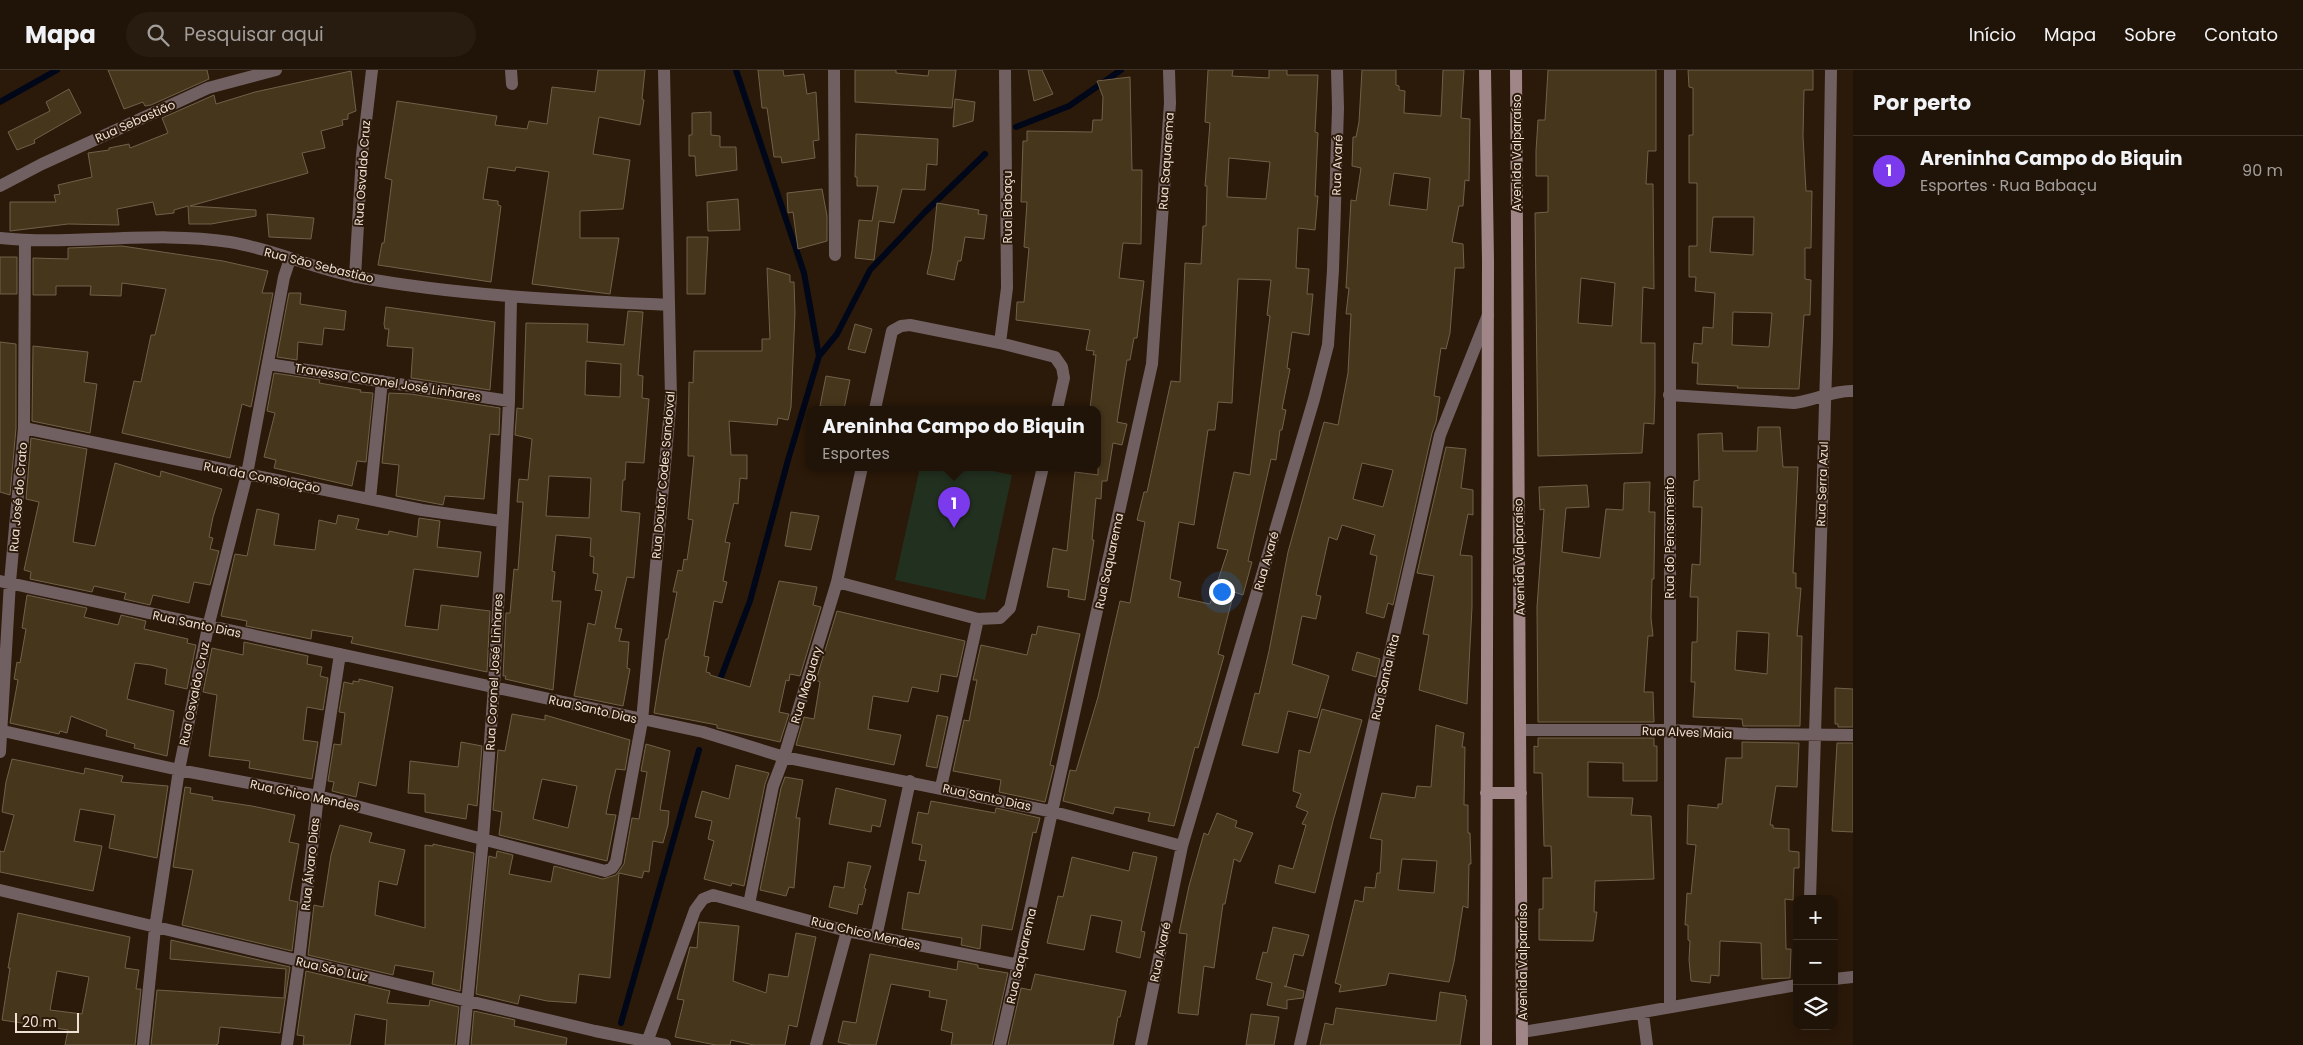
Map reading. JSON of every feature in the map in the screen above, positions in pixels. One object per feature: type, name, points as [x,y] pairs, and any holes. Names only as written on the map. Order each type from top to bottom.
[{"type":"main road","points":[[1485,70],[1488,315],[1486,1045]]},
{"type":"main road","name":"Avenida Valparaíso","points":[[1516,70],[1522,1038]]},
{"type":"main road","points":[[1486,793],[1521,793]]},
{"type":"street","name":"Rua Sebastião","points":[[0,186],[50,160],[208,88],[276,70]]},
{"type":"street","name":"Rua Osvaldo Cruz","points":[[355,277],[362,155],[372,70]]},
{"type":"street","points":[[511,70],[512,84]]},
{"type":"street","name":"Rua Doutor Codes Sandoval","points":[[605,872],[612,868],[616,862],[642,721],[671,398],[664,70]]},
{"type":"street","points":[[834,70],[835,255]]},
{"type":"street","name":"Rua Babaçu","points":[[1000,343],[1007,288],[1005,70]]},
{"type":"street","name":"Rua Saquarema","points":[[1000,1045],[1020,965],[1152,364],[1170,103],[1169,70]]},
{"type":"street","name":"Rua Avaré","points":[[1141,1045],[1182,846],[1314,399],[1328,345],[1333,261],[1338,108],[1337,70]]},
{"type":"street","name":"Rua do Pensamento","points":[[1670,70],[1670,1007]]},
{"type":"street","name":"Rua Serra Azul","points":[[1810,895],[1825,396],[1831,70]]},
{"type":"street","name":"Rua São Sebastião","points":[[0,238],[25,240],[136,237],[230,242],[355,277],[441,290],[511,298],[669,305]]},
{"type":"street","name":"Rua José do Crato","points":[[0,752],[3,731],[5,582],[24,428],[25,240]]},
{"type":"street","name":"Rua Osvaldo Cruz","points":[[143,1045],[155,928],[179,770],[208,627],[247,474],[284,277],[290,259]]},
{"type":"street","name":"Rua Coronel José Linhares","points":[[463,1045],[483,839],[494,686],[501,521],[509,401],[511,298]]},
{"type":"street","name":"Rua Santa Rita","points":[[1300,1045],[1440,435],[1488,315]]},
{"type":"street","points":[[876,406],[892,331],[900,326],[910,325],[1000,343],[1055,357],[1062,367],[1064,378],[1058,406]]},
{"type":"street","name":"Travessa Coronel José Linhares","points":[[268,364],[509,401]]},
{"type":"street","points":[[370,499],[382,382]]},
{"type":"street","points":[[1669,395],[1794,404],[1810,402],[1836,392],[1853,390]]},
{"type":"street","name":"Rua da Consolação","points":[[24,428],[422,510],[501,521]]},
{"type":"street","name":"Rua Maguary","points":[[749,904],[773,786],[784,757],[837,582],[861,471]]},
{"type":"street","points":[[837,582],[978,618],[1000,618],[1010,608],[1042,471]]},
{"type":"street","name":"Rua Santo Dias","points":[[5,582],[208,627],[494,686],[642,721],[702,732],[784,757],[941,787],[1054,812],[1182,846]]},
{"type":"street","points":[[941,787],[978,618]]},
{"type":"street","name":"Rua Álvaro Dias","points":[[287,1045],[300,962],[318,796],[340,654]]},
{"type":"street","name":"Rua Alves Maia","points":[[1521,730],[1670,730],[1748,734],[1815,733],[1853,735]]},
{"type":"street","name":"Rua Chico Mendes","points":[[3,731],[179,770],[318,796],[605,872]]},
{"type":"street","points":[[876,937],[910,781]]},
{"type":"street","name":"Rua São Luiz","points":[[0,890],[646,1043],[665,1045]]},
{"type":"street","name":"Rua Chico Mendes","points":[[646,1043],[695,910],[703,899],[713,895],[847,931],[1020,965]]},
{"type":"street","points":[[816,1045],[847,931]]},
{"type":"street","points":[[1838,979],[1853,977]]},
{"type":"street","points":[[1522,1038],[1670,1007],[1793,986]]},
{"type":"street","points":[[1643,1014],[1647,1045]]},
{"type":"green space","points":[[919,471],[993,471],[1012,475],[985,600],[895,580]]},
{"type":"building","points":[[108,70],[207,70],[209,79],[151,105],[145,106],[143,102],[124,109]]},
{"type":"building","points":[[598,70],[645,70],[642,99],[644,100],[640,125],[599,117],[593,154],[630,160],[623,209],[580,211],[580,238],[619,238],[610,294],[532,284],[549,172],[516,167],[515,171],[488,167],[483,199],[498,201],[498,205],[501,206],[491,282],[378,265],[382,243],[384,243],[392,180],[385,178],[397,101],[497,116],[495,125],[527,129],[529,121],[547,124],[552,87],[595,92]]},
{"type":"building","points":[[758,70],[783,70],[784,76],[804,74],[807,94],[816,92],[819,140],[813,141],[815,158],[782,163],[781,157],[774,157],[767,108],[762,108]]},
{"type":"building","points":[[855,70],[896,70],[896,73],[928,76],[929,70],[956,70],[952,108],[855,102]]},
{"type":"building","points":[[1028,70],[1042,70],[1053,94],[1034,101]]},
{"type":"building","points":[[1208,70],[1233,70],[1232,76],[1269,78],[1269,70],[1287,70],[1287,75],[1318,75],[1315,132],[1318,133],[1315,196],[1318,196],[1315,230],[1298,228],[1296,268],[1309,269],[1307,294],[1313,294],[1309,335],[1292,332],[1287,368],[1290,369],[1282,409],[1286,410],[1282,430],[1280,430],[1276,460],[1271,459],[1248,561],[1252,562],[1243,595],[1234,592],[1218,654],[1224,656],[1198,748],[1195,747],[1174,826],[1148,821],[1150,813],[1115,807],[1113,814],[1063,801],[1070,770],[1076,771],[1098,697],[1120,601],[1130,603],[1145,522],[1137,520],[1144,492],[1147,492],[1171,381],[1180,382],[1185,263],[1201,264],[1203,226],[1206,226],[1207,186],[1205,186],[1210,123],[1205,122]],"holes":[[[1229,158],[1270,162],[1266,199],[1227,197]],[[1238,279],[1271,280],[1267,315],[1270,316],[1250,475],[1234,472],[1217,548],[1228,550],[1210,604],[1178,597],[1181,582],[1170,579],[1179,522],[1194,525],[1208,430],[1215,430],[1218,402],[1232,403]]]},
{"type":"building","points":[[1362,70],[1396,70],[1396,85],[1399,86],[1399,90],[1405,91],[1404,113],[1441,116],[1443,70],[1464,70],[1461,118],[1470,119],[1469,181],[1465,180],[1463,206],[1459,206],[1452,242],[1463,244],[1464,268],[1455,268],[1450,333],[1446,349],[1441,348],[1434,396],[1440,397],[1436,422],[1393,605],[1388,603],[1384,618],[1366,613],[1377,556],[1370,554],[1375,535],[1342,525],[1337,540],[1329,537],[1316,595],[1321,596],[1316,619],[1302,616],[1292,664],[1329,676],[1317,718],[1288,711],[1278,753],[1242,745],[1255,693],[1259,694],[1288,552],[1324,422],[1338,425],[1348,373],[1351,314],[1346,314],[1349,288],[1346,288],[1351,200],[1356,201],[1361,168],[1352,166],[1353,137],[1356,137],[1359,122]],"holes":[[[1394,173],[1430,178],[1427,210],[1389,205]],[[1362,463],[1393,470],[1383,507],[1353,499]]]},
{"type":"building","points":[[1548,70],[1656,70],[1656,151],[1648,151],[1646,184],[1653,184],[1654,289],[1643,287],[1641,343],[1655,343],[1654,424],[1644,423],[1642,453],[1538,456],[1535,213],[1548,212],[1548,176],[1536,176],[1536,151],[1538,120],[1545,120]],"holes":[[[1581,278],[1615,283],[1612,326],[1578,323]]]},
{"type":"building","points":[[1688,70],[1813,70],[1813,90],[1804,90],[1803,136],[1806,191],[1812,191],[1811,248],[1805,248],[1805,279],[1811,280],[1810,315],[1804,315],[1799,389],[1737,388],[1738,386],[1697,384],[1698,363],[1692,363],[1694,343],[1702,344],[1703,327],[1713,328],[1715,293],[1695,291],[1696,277],[1689,277],[1689,246],[1697,246],[1697,183],[1689,183],[1689,135],[1693,135],[1693,88],[1689,87]],"holes":[[[1713,217],[1754,217],[1753,255],[1710,252]],[[1733,312],[1772,313],[1769,347],[1732,345]]]},
{"type":"building","points":[[351,71],[356,111],[348,114],[348,119],[342,120],[343,125],[321,131],[325,148],[302,153],[308,173],[190,206],[256,210],[256,216],[211,224],[189,224],[188,206],[174,210],[174,213],[156,215],[153,202],[117,209],[119,225],[68,224],[10,231],[10,202],[56,202],[54,195],[60,194],[58,185],[92,177],[88,153],[109,150],[109,148],[129,144],[130,148],[168,133],[162,118],[214,95],[216,104],[255,92]]},
{"type":"building","points":[[1130,77],[1132,170],[1142,170],[1141,244],[1123,243],[1119,278],[1144,281],[1137,338],[1134,338],[1130,360],[1127,360],[1117,422],[1127,424],[1122,445],[1113,443],[1107,481],[1102,481],[1101,499],[1096,498],[1092,540],[1094,540],[1085,600],[1068,597],[1069,590],[1047,587],[1053,548],[1067,551],[1075,472],[1098,475],[1098,471],[1101,471],[1101,406],[1090,406],[1096,355],[1093,355],[1094,351],[1086,350],[1090,330],[1016,320],[1017,302],[1024,302],[1029,248],[1024,247],[1027,202],[1021,202],[1023,141],[1027,141],[1027,131],[1092,132],[1093,120],[1102,120],[1103,97],[1097,81]]},
{"type":"building","points":[[69,89],[81,113],[34,140],[35,143],[17,150],[8,132],[50,111],[46,102]]},
{"type":"building","points":[[955,99],[975,102],[973,121],[953,127]]},
{"type":"building","points":[[711,112],[711,135],[720,136],[720,147],[736,147],[737,170],[696,176],[695,156],[689,156],[689,135],[692,135],[692,113]]},
{"type":"building","points":[[856,134],[938,139],[937,165],[927,164],[925,190],[902,189],[894,223],[879,221],[874,260],[855,258],[859,220],[872,221],[878,186],[857,186],[857,177],[855,177]]},
{"type":"building","points":[[822,189],[827,216],[827,241],[798,249],[793,212],[788,213],[787,193]]},
{"type":"building","points":[[738,199],[740,230],[708,231],[707,202]]},
{"type":"building","points":[[937,203],[979,210],[978,214],[987,215],[984,239],[965,237],[961,261],[958,261],[954,280],[927,274],[932,251]]},
{"type":"building","points":[[267,214],[314,218],[311,239],[269,237]]},
{"type":"building","points":[[687,237],[708,237],[705,294],[687,294]]},
{"type":"building","points":[[122,246],[223,261],[268,271],[262,293],[273,293],[251,407],[242,404],[230,458],[122,433],[134,381],[141,382],[151,335],[155,335],[166,289],[122,283],[121,296],[90,295],[91,286],[56,286],[56,295],[33,295],[33,258],[68,259],[68,248]]},
{"type":"building","points":[[0,257],[17,257],[17,294],[0,294]]},
{"type":"building","points":[[767,268],[790,275],[790,282],[794,282],[795,313],[791,407],[788,420],[778,418],[777,425],[729,421],[731,455],[747,455],[747,479],[740,478],[738,504],[734,503],[725,542],[730,543],[723,581],[727,582],[722,603],[714,601],[704,656],[709,657],[706,672],[710,673],[710,675],[750,687],[779,581],[817,587],[813,605],[821,607],[800,676],[790,674],[789,681],[786,680],[779,712],[789,714],[780,742],[717,728],[717,725],[654,713],[666,639],[668,639],[677,592],[673,592],[678,570],[682,571],[684,559],[687,560],[693,520],[688,519],[694,456],[688,456],[689,382],[693,383],[694,351],[762,351],[762,339],[770,339]]},
{"type":"building","points":[[289,293],[301,293],[300,304],[346,311],[344,330],[324,328],[322,345],[298,342],[297,360],[277,357]]},
{"type":"building","points":[[386,307],[495,322],[490,390],[411,378],[413,348],[387,346],[389,329],[385,329],[384,324]]},
{"type":"building","points":[[628,311],[643,312],[638,375],[643,376],[642,398],[649,399],[644,463],[626,462],[621,511],[640,513],[634,578],[627,577],[615,628],[622,629],[619,641],[629,642],[627,668],[630,669],[623,706],[574,696],[588,623],[595,625],[602,591],[595,590],[598,574],[593,573],[594,557],[590,556],[591,538],[556,535],[552,571],[555,572],[552,601],[561,601],[553,690],[505,679],[506,676],[503,676],[506,613],[510,613],[514,569],[518,570],[523,502],[517,502],[519,479],[528,480],[532,439],[515,435],[517,408],[523,409],[526,323],[588,324],[587,342],[624,345]],"holes":[[[586,361],[621,364],[620,397],[585,395]],[[549,476],[591,478],[589,518],[546,516]]]},
{"type":"building","points":[[855,324],[872,329],[865,353],[848,349]]},
{"type":"building","points":[[0,342],[16,344],[16,428],[10,495],[0,492]]},
{"type":"building","points":[[33,346],[88,352],[84,382],[97,384],[90,433],[32,421]]},
{"type":"building","points":[[274,373],[320,380],[319,383],[373,393],[366,462],[357,461],[352,486],[274,468],[276,460],[264,457],[275,413],[267,411]]},
{"type":"building","points":[[826,376],[850,380],[845,406],[820,406]]},
{"type":"building","points":[[389,393],[411,394],[500,408],[499,435],[490,434],[484,499],[445,496],[443,505],[396,496],[399,465],[382,463]]},
{"type":"building","points":[[1758,427],[1780,427],[1783,467],[1798,467],[1793,573],[1796,573],[1796,588],[1801,588],[1797,636],[1802,636],[1800,726],[1743,726],[1742,719],[1693,717],[1695,682],[1691,682],[1692,642],[1697,642],[1698,597],[1690,597],[1692,564],[1700,565],[1702,507],[1693,507],[1694,481],[1699,480],[1698,434],[1722,433],[1723,451],[1757,451]],"holes":[[[1737,631],[1769,633],[1767,674],[1735,670]]]},
{"type":"building","points":[[31,438],[87,449],[73,542],[95,546],[115,463],[160,477],[161,471],[222,489],[209,537],[213,538],[210,549],[219,551],[210,585],[194,582],[189,603],[153,595],[150,605],[124,599],[126,593],[94,586],[92,592],[30,579],[31,572],[24,570],[39,502],[26,499]]},
{"type":"building","points":[[1446,447],[1466,449],[1461,488],[1473,490],[1473,515],[1468,514],[1460,555],[1472,556],[1472,607],[1467,704],[1419,690],[1429,635],[1423,634],[1434,576],[1417,573]]},
{"type":"building","points":[[1650,482],[1649,512],[1655,512],[1654,579],[1652,579],[1651,618],[1653,636],[1648,636],[1644,692],[1653,692],[1654,722],[1538,722],[1537,607],[1544,509],[1540,510],[1539,487],[1587,485],[1589,507],[1566,508],[1562,552],[1600,558],[1606,509],[1623,510],[1624,483]]},
{"type":"building","points":[[257,509],[279,514],[274,545],[315,550],[319,520],[336,524],[338,515],[359,519],[356,529],[388,535],[389,531],[417,537],[419,518],[440,521],[437,547],[481,552],[478,577],[414,569],[405,626],[438,630],[441,605],[490,611],[487,672],[351,643],[353,637],[312,630],[311,639],[246,626],[247,621],[221,616],[235,554],[247,556]]},
{"type":"building","points":[[791,512],[819,516],[811,550],[785,546]]},
{"type":"building","points":[[27,595],[87,608],[84,617],[118,625],[121,615],[146,621],[144,629],[188,639],[187,643],[196,645],[187,689],[165,684],[167,669],[135,663],[127,699],[174,711],[167,756],[134,748],[135,744],[106,736],[107,730],[71,716],[67,733],[60,731],[59,734],[10,723],[18,680],[14,679],[17,662],[20,663],[26,629],[22,628]]},
{"type":"building","points":[[837,611],[965,641],[957,677],[941,674],[938,692],[912,687],[908,702],[873,696],[868,729],[901,735],[894,765],[796,745],[804,717],[814,719],[820,682],[816,680]]},
{"type":"building","points":[[1038,626],[1080,634],[1050,765],[1054,766],[1045,802],[999,792],[1001,780],[953,771],[964,720],[969,721],[977,680],[973,680],[981,645],[1027,655],[1032,634],[1036,635]]},
{"type":"building","points":[[244,642],[308,656],[307,664],[322,667],[320,676],[328,678],[323,710],[307,707],[303,740],[318,742],[312,779],[249,768],[250,761],[209,756],[217,695],[203,692],[212,648],[243,655]]},
{"type":"building","points":[[1357,652],[1380,659],[1376,677],[1352,670]]},
{"type":"building","points":[[359,679],[393,687],[376,786],[359,782],[356,797],[332,791],[334,782],[328,781],[334,744],[341,745],[345,713],[339,712],[344,682],[353,684],[353,681],[359,682]]},
{"type":"building","points":[[1835,688],[1853,689],[1853,727],[1838,727],[1838,724],[1835,724]]},
{"type":"building","points":[[1322,709],[1362,720],[1333,821],[1315,893],[1275,883],[1279,865],[1293,869],[1306,825],[1302,824],[1308,812],[1296,807],[1301,794],[1293,791],[1299,750],[1310,753]]},
{"type":"building","points":[[512,714],[545,720],[545,715],[630,740],[625,770],[616,769],[606,814],[616,815],[607,861],[499,835],[502,812],[493,810],[498,750],[505,751]],"holes":[[[542,779],[577,786],[568,828],[533,819]]]},
{"type":"building","points":[[937,715],[948,717],[937,768],[926,766]]},
{"type":"building","points":[[1436,725],[1464,733],[1462,747],[1465,747],[1464,805],[1468,805],[1471,864],[1469,864],[1468,908],[1463,906],[1449,982],[1389,973],[1386,985],[1339,992],[1341,985],[1335,983],[1355,900],[1363,902],[1365,887],[1375,888],[1377,873],[1380,873],[1382,840],[1370,838],[1382,793],[1415,798],[1417,786],[1431,787]],"holes":[[[1402,859],[1437,861],[1434,893],[1398,890]]]},
{"type":"building","points":[[1538,738],[1654,738],[1654,746],[1657,746],[1657,781],[1623,781],[1623,763],[1588,762],[1588,797],[1633,798],[1631,815],[1651,816],[1654,879],[1595,881],[1594,912],[1597,912],[1593,941],[1539,940],[1539,909],[1543,909],[1543,878],[1552,878],[1551,846],[1544,846],[1542,773],[1534,773],[1534,746],[1538,747]]},
{"type":"building","points":[[461,742],[482,746],[477,806],[468,804],[466,819],[425,812],[425,794],[408,793],[410,761],[458,767]]},
{"type":"building","points":[[1742,742],[1799,743],[1797,787],[1776,786],[1770,825],[1773,825],[1773,828],[1789,829],[1789,851],[1799,852],[1799,868],[1794,868],[1793,900],[1785,899],[1786,949],[1791,949],[1790,978],[1762,979],[1761,943],[1720,941],[1719,976],[1711,975],[1710,983],[1691,981],[1690,941],[1688,940],[1688,925],[1685,925],[1687,893],[1691,894],[1696,845],[1687,844],[1688,805],[1718,808],[1718,804],[1722,804],[1726,758],[1742,758]]},
{"type":"building","points":[[1837,743],[1853,743],[1853,832],[1832,831]]},
{"type":"building","points":[[646,744],[670,751],[660,810],[669,811],[668,825],[663,843],[653,841],[649,872],[644,871],[642,878],[619,873],[610,978],[579,974],[576,1003],[547,1001],[520,995],[518,1004],[476,994],[489,856],[496,858],[497,851],[513,855],[509,874],[551,882],[554,866],[603,879],[616,875],[624,864],[632,818],[639,819],[647,772],[641,771]]},
{"type":"building","points":[[12,759],[84,774],[85,768],[123,776],[121,782],[168,786],[157,858],[109,848],[115,815],[80,809],[74,841],[102,846],[93,891],[0,872],[0,851],[4,852],[14,815],[2,812],[6,782]]},
{"type":"building","points":[[736,765],[769,773],[765,784],[744,886],[732,883],[731,886],[704,879],[714,841],[708,839],[712,821],[695,817],[702,791],[729,799]]},
{"type":"building","points":[[785,777],[803,780],[796,818],[800,818],[794,888],[789,887],[786,896],[760,890],[781,788]]},
{"type":"building","points":[[185,787],[191,788],[190,793],[213,797],[212,800],[295,815],[289,842],[299,844],[289,900],[298,902],[292,951],[182,925],[193,870],[173,867]]},
{"type":"building","points":[[836,788],[886,800],[880,827],[872,825],[871,832],[829,824]]},
{"type":"building","points":[[931,801],[995,813],[996,808],[1040,818],[1036,833],[1033,832],[1012,930],[982,925],[980,949],[961,945],[962,938],[902,929],[908,892],[919,894],[926,861],[919,860],[922,845],[912,843],[918,812],[928,814]]},
{"type":"building","points":[[1217,813],[1237,821],[1235,827],[1253,833],[1240,862],[1234,859],[1225,904],[1223,904],[1214,968],[1204,966],[1198,1015],[1178,1013],[1187,934],[1179,933],[1189,886],[1204,833],[1208,835]]},
{"type":"building","points":[[340,825],[372,833],[369,842],[405,850],[397,885],[379,881],[375,915],[425,928],[425,845],[433,846],[433,844],[474,853],[460,991],[432,984],[434,972],[395,965],[393,975],[308,955],[314,905],[323,907],[331,855]]},
{"type":"building","points":[[1133,852],[1157,857],[1141,931],[1145,932],[1140,958],[1116,952],[1122,921],[1091,915],[1084,950],[1047,943],[1058,896],[1063,897],[1072,857],[1129,871]]},
{"type":"building","points":[[848,862],[871,866],[864,888],[866,889],[862,905],[859,904],[857,914],[829,907],[834,886],[844,888]]},
{"type":"building","points":[[18,913],[130,937],[125,968],[139,970],[136,989],[141,989],[135,1045],[65,1045],[68,1030],[2,1020],[10,968],[8,968]],"holes":[[[57,971],[89,977],[82,1014],[50,1010]]]},
{"type":"building","points":[[699,922],[739,926],[733,981],[766,993],[769,974],[788,977],[796,933],[816,937],[797,1027],[789,1025],[785,1045],[754,1045],[731,1040],[730,1045],[716,1045],[675,1037],[684,1000],[677,999],[690,947],[697,948]]},
{"type":"building","points":[[1273,927],[1309,935],[1303,956],[1294,954],[1286,987],[1304,991],[1303,998],[1287,1000],[1287,1009],[1267,1005],[1272,983],[1256,979],[1263,952],[1267,953]]},
{"type":"building","points":[[171,940],[290,967],[280,1033],[220,1027],[218,1044],[215,1045],[151,1045],[157,990],[284,998],[286,969],[170,959]]},
{"type":"building","points":[[870,954],[957,970],[958,961],[978,965],[978,968],[1008,973],[992,1045],[951,1045],[953,1033],[941,1030],[947,1000],[929,997],[930,991],[891,984],[876,1045],[852,1045],[838,1042],[843,1021],[856,1023]]},
{"type":"building","points":[[306,971],[390,991],[387,1003],[429,1006],[430,1000],[459,1007],[455,1045],[385,1045],[387,1020],[355,1014],[350,1045],[303,1045],[304,1036],[297,1035]]},
{"type":"building","points":[[1035,974],[1126,991],[1120,1017],[1118,1017],[1113,1045],[1008,1045],[1021,988],[1031,990]]},
{"type":"building","points":[[1440,992],[1466,996],[1460,1045],[1320,1045],[1325,1023],[1333,1025],[1336,1008],[1436,1021]]},
{"type":"building","points":[[474,1011],[515,1020],[514,1026],[567,1038],[566,1045],[471,1045]]},
{"type":"building","points":[[1251,1014],[1279,1017],[1274,1045],[1246,1045]]},
{"type":"waterway","points":[[0,102],[57,70]]},
{"type":"waterway","points":[[736,70],[804,273],[819,356]]},
{"type":"waterway","points":[[1016,127],[1069,106],[1121,70]]},
{"type":"waterway","points":[[718,685],[750,601],[788,460],[819,356],[837,334],[870,270],[925,212],[985,154]]},
{"type":"waterway","points":[[621,1023],[699,750]]},
{"type":"place","name":"Areninha Campo do Biquin","points":[[954,528]]}]
